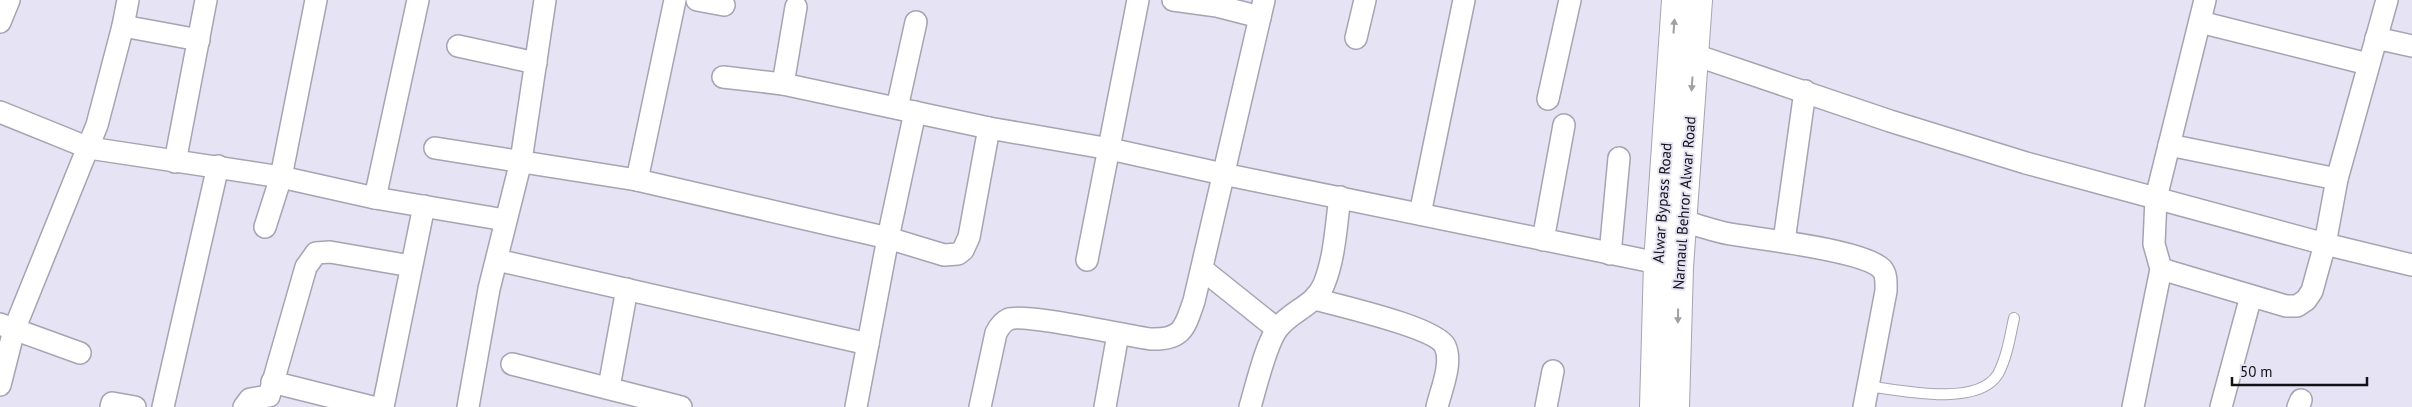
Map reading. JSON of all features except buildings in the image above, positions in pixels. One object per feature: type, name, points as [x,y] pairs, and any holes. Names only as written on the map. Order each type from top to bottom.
[{"type":"main road","name":"Alwar Bypass Road","points":[[1654,407],[1658,263],[1676,0]]},
{"type":"main road","name":"Narnaul Behror Alwar Road","points":[[1675,407],[1682,222],[1698,0]]},
{"type":"street","points":[[0,22],[9,0]]},
{"type":"street","points":[[0,385],[7,327],[48,242],[89,148],[97,125],[128,0]]},
{"type":"street","points":[[175,162],[206,0]]},
{"type":"street","points":[[265,227],[281,176],[316,0]]},
{"type":"street","points":[[375,198],[418,0]]},
{"type":"street","points":[[468,407],[489,289],[521,161],[545,0]]},
{"type":"street","points":[[637,180],[675,0]]},
{"type":"street","points":[[697,0],[724,5]]},
{"type":"street","points":[[1087,260],[1138,0]]},
{"type":"street","points":[[980,407],[996,333],[1002,324],[1009,319],[1019,317],[1165,340],[1176,336],[1183,330],[1188,319],[1202,269],[1262,9],[1216,6],[1173,0]]},
{"type":"street","points":[[1356,38],[1365,0]]},
{"type":"street","points":[[1420,214],[1464,0]]},
{"type":"street","points":[[1548,98],[1570,0]]},
{"type":"street","points":[[2133,407],[2161,269],[2154,244],[2156,198],[2205,0]]},
{"type":"street","points":[[2161,269],[2286,306],[2296,306],[2306,300],[2312,291],[2325,244],[2337,179],[2387,0]]},
{"type":"street","points":[[783,84],[796,7]]},
{"type":"street","points":[[856,407],[888,238],[916,22]]},
{"type":"street","points":[[2200,22],[2368,64]]},
{"type":"street","points":[[123,26],[199,40]]},
{"type":"street","points":[[2376,38],[2412,46]]},
{"type":"street","points":[[458,46],[536,63]]},
{"type":"street","points":[[1694,55],[1890,121],[2026,163],[2325,244],[2412,265]]},
{"type":"street","points":[[723,76],[783,84],[989,128],[1110,149],[1658,263]]},
{"type":"street","points":[[1784,241],[1805,92]]},
{"type":"street","points":[[0,112],[89,148],[281,176],[375,198],[505,220]]},
{"type":"street","points":[[1543,240],[1564,125]]},
{"type":"street","points":[[435,148],[637,180],[888,238],[944,255],[958,254],[963,250],[974,217],[989,128]]},
{"type":"street","points":[[2169,145],[2337,179]]},
{"type":"street","points":[[1610,254],[1619,158]]},
{"type":"street","points":[[163,407],[218,166]]},
{"type":"street","points":[[1250,407],[1277,329],[1288,316],[1315,299],[1324,284],[1331,260],[1340,197]]},
{"type":"street","points":[[383,407],[424,206]]},
{"type":"street","points":[[1682,222],[1730,234],[1784,241],[1855,257],[1873,263],[1883,270],[1886,279],[1886,291],[1864,407]]},
{"type":"street","points":[[244,407],[250,399],[269,396],[306,267],[316,253],[330,252],[411,266]]},
{"type":"street","points":[[496,260],[868,344]]},
{"type":"street","points":[[1202,269],[1277,329]]},
{"type":"street","points":[[609,387],[628,289]]},
{"type":"street","points":[[2221,407],[2251,296]]},
{"type":"street","points":[[1315,299],[1403,324],[1440,340],[1447,353],[1447,363],[1437,407]]},
{"type":"street","points":[[7,327],[80,353]]},
{"type":"street","points":[[1105,407],[1118,334]]},
{"type":"street","points":[[512,364],[609,387],[670,405]]},
{"type":"street","points":[[1546,407],[1553,371]]},
{"type":"street","points":[[272,382],[372,407]]},
{"type":"street","points":[[111,407],[112,403],[135,407]]},
{"type":"lane","points":[[1868,386],[1947,398],[1966,398],[1979,393],[1992,385],[1998,375],[2014,318]]}]
